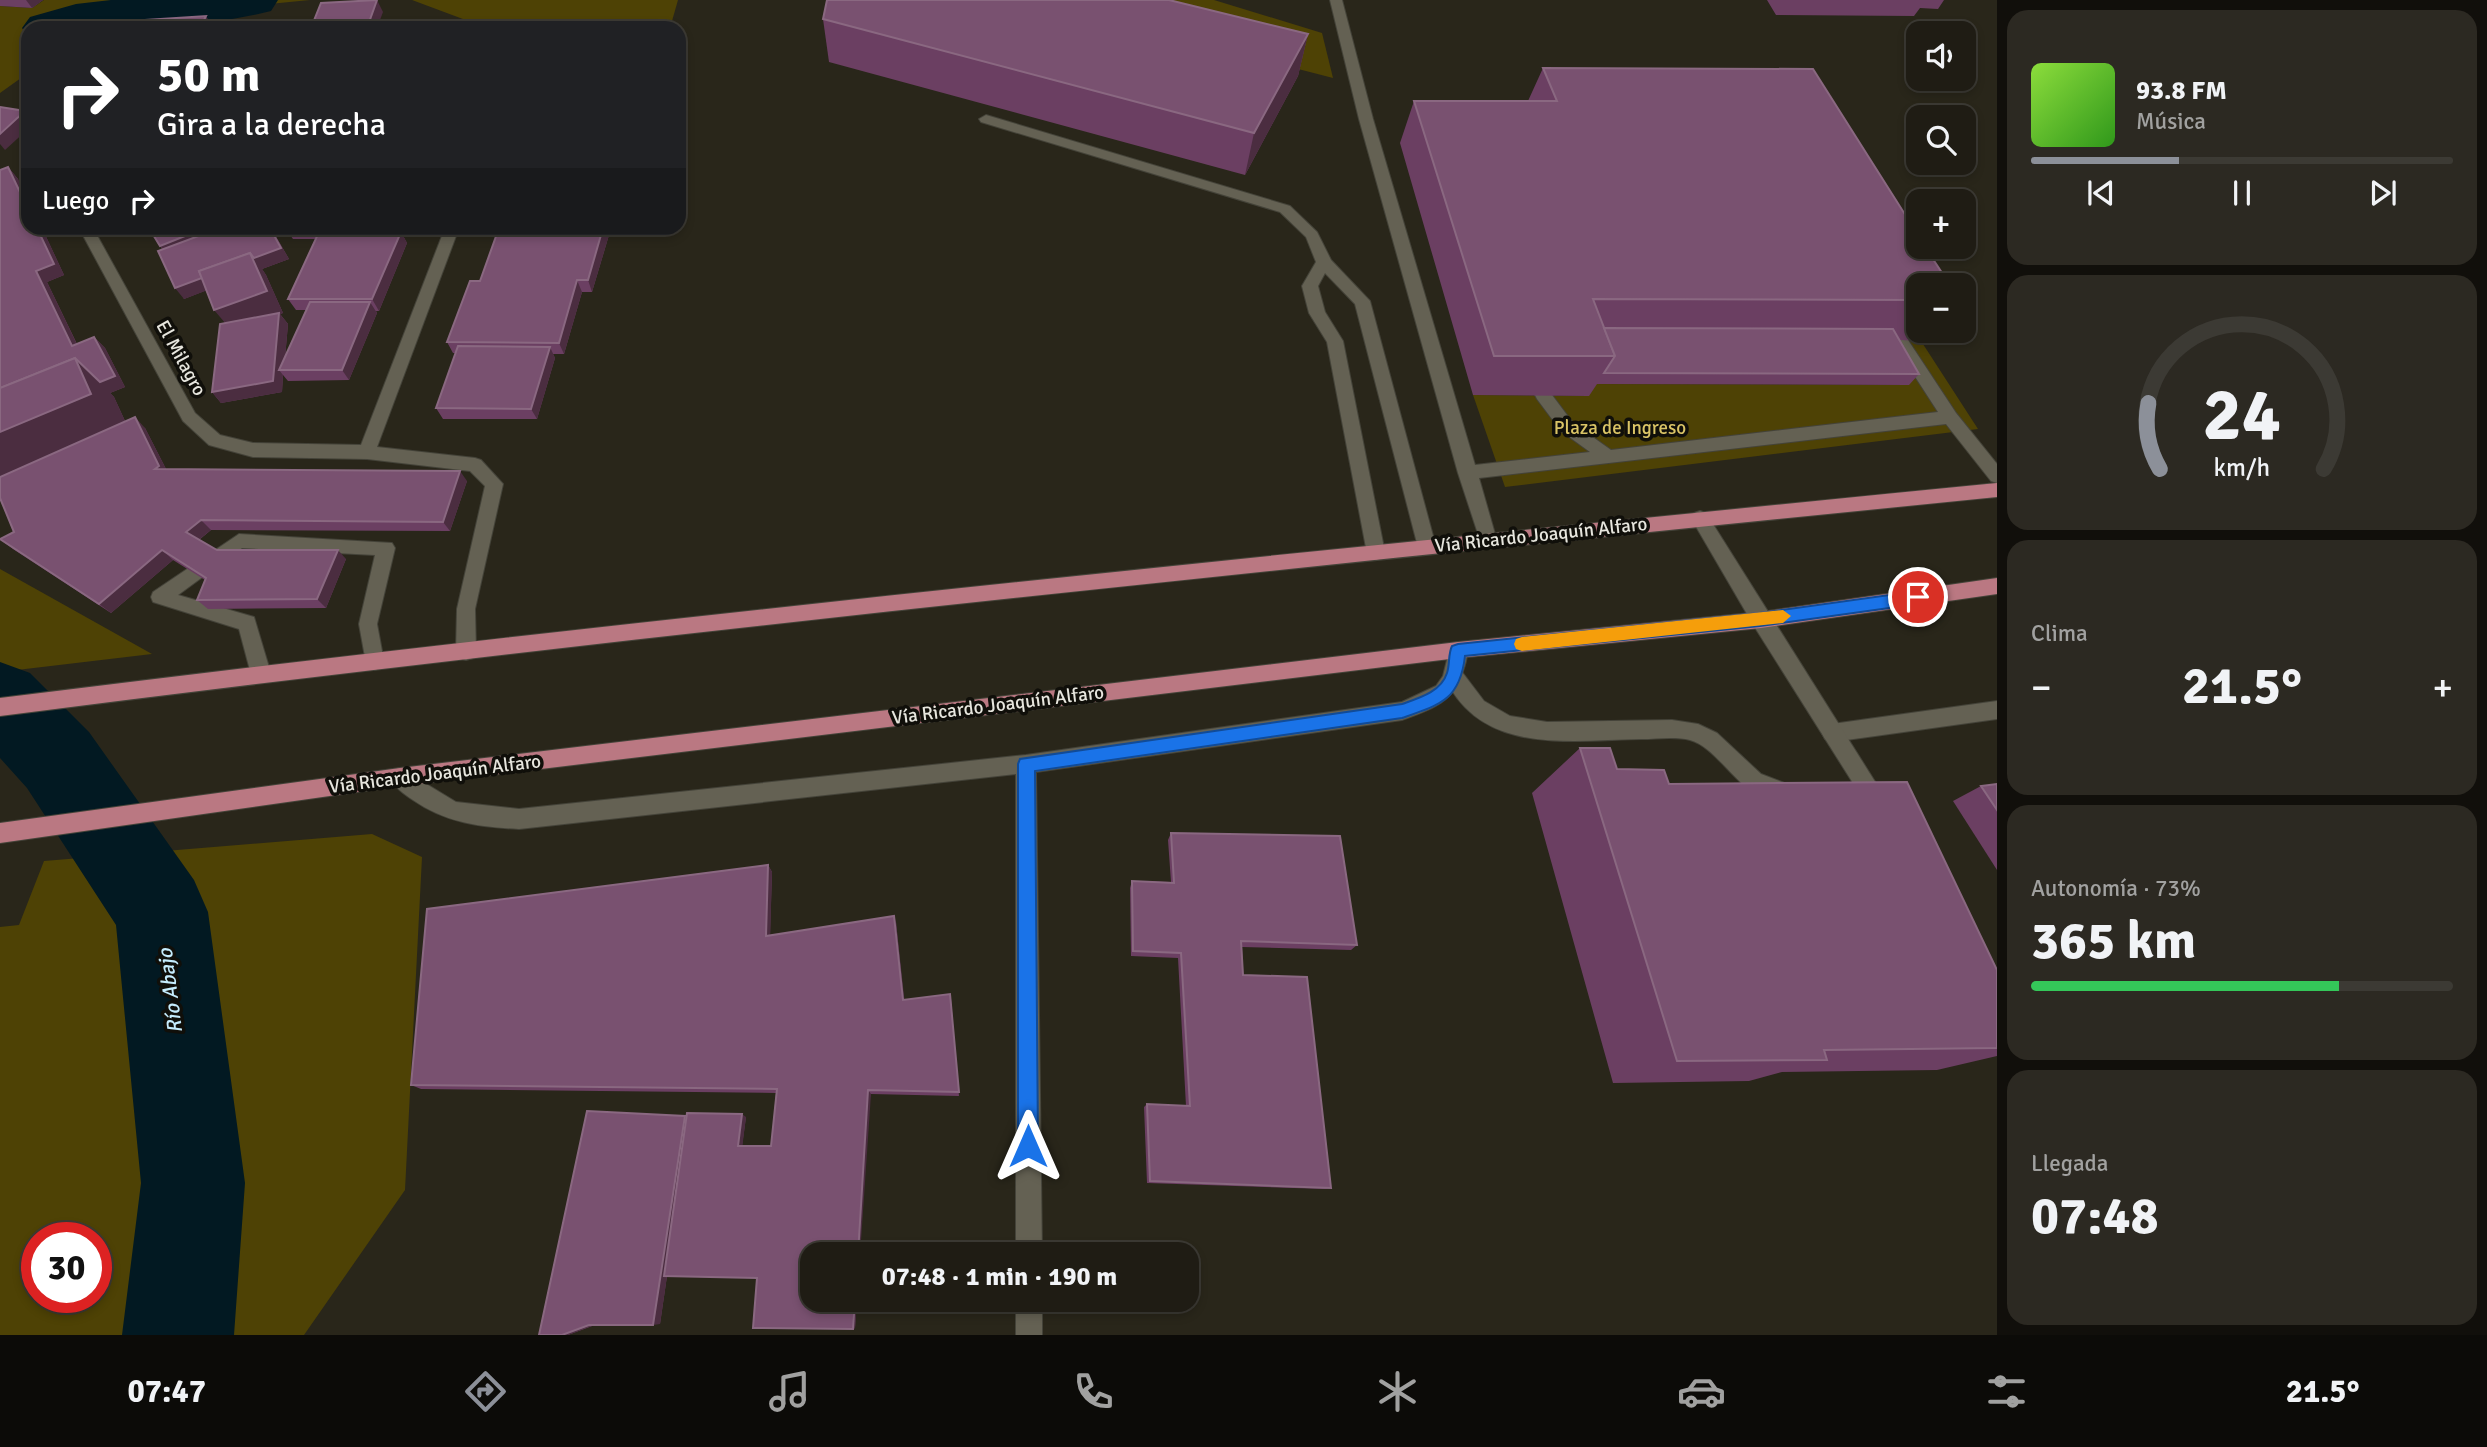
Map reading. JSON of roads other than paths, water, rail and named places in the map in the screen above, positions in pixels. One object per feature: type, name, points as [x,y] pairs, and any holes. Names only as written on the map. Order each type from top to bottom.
[{"type":"main road","name":"Vía Ricardo Joaquín Alfaro","points":[[0,707],[261,674],[1427,547],[1997,490]]},
{"type":"main road","name":"Vía Ricardo Joaquín Alfaro","points":[[0,833],[401,777],[1458,650],[1760,620],[1997,586]]},
{"type":"street","points":[[1336,0],[1366,119],[1488,541]]},
{"type":"street","name":"El Milagro","points":[[90,235],[189,417],[215,440],[253,450],[368,452],[475,465],[494,484],[466,610],[466,652]]},
{"type":"street","points":[[368,452],[449,235]]},
{"type":"street","points":[[1376,553],[1335,341],[1317,313],[1310,286],[1324,261],[1362,301],[1427,547]]},
{"type":"street","points":[[1900,341],[1950,417],[1997,476]]},
{"type":"street","points":[[1543,395],[1567,428],[1609,457]]},
{"type":"street","points":[[1467,473],[1950,417]]},
{"type":"street","points":[[1700,518],[1760,620],[1888,821]]},
{"type":"street","points":[[261,674],[247,623],[160,597],[239,541],[386,548],[368,624],[374,662]]},
{"type":"street","points":[[401,777],[429,801],[468,818],[520,819],[1026,764],[1402,711],[1435,699],[1455,678],[1458,650]]},
{"type":"street","points":[[1455,678],[1476,706],[1495,720],[1523,727],[1558,730],[1675,729],[1697,733],[1715,744],[1744,775],[1761,788],[1797,791]]},
{"type":"street","points":[[1832,733],[1997,710]]},
{"type":"street","points":[[1026,764],[1029,1242]]},
{"type":"street","points":[[1839,789],[1866,786]]},
{"type":"street","points":[[1029,1312],[1029,1335]]},
{"type":"lane","points":[[986,120],[1285,209],[1312,235],[1324,261]]},
{"type":"waterway","name":"Río Abajo","points":[[73,21],[252,0]]},
{"type":"waterway","name":"Río Abajo","points":[[0,699],[58,760],[161,912],[193,1183],[178,1335]]},
{"type":"park label","name":"Plaza de Ingreso","points":[[1620,428]]}]
